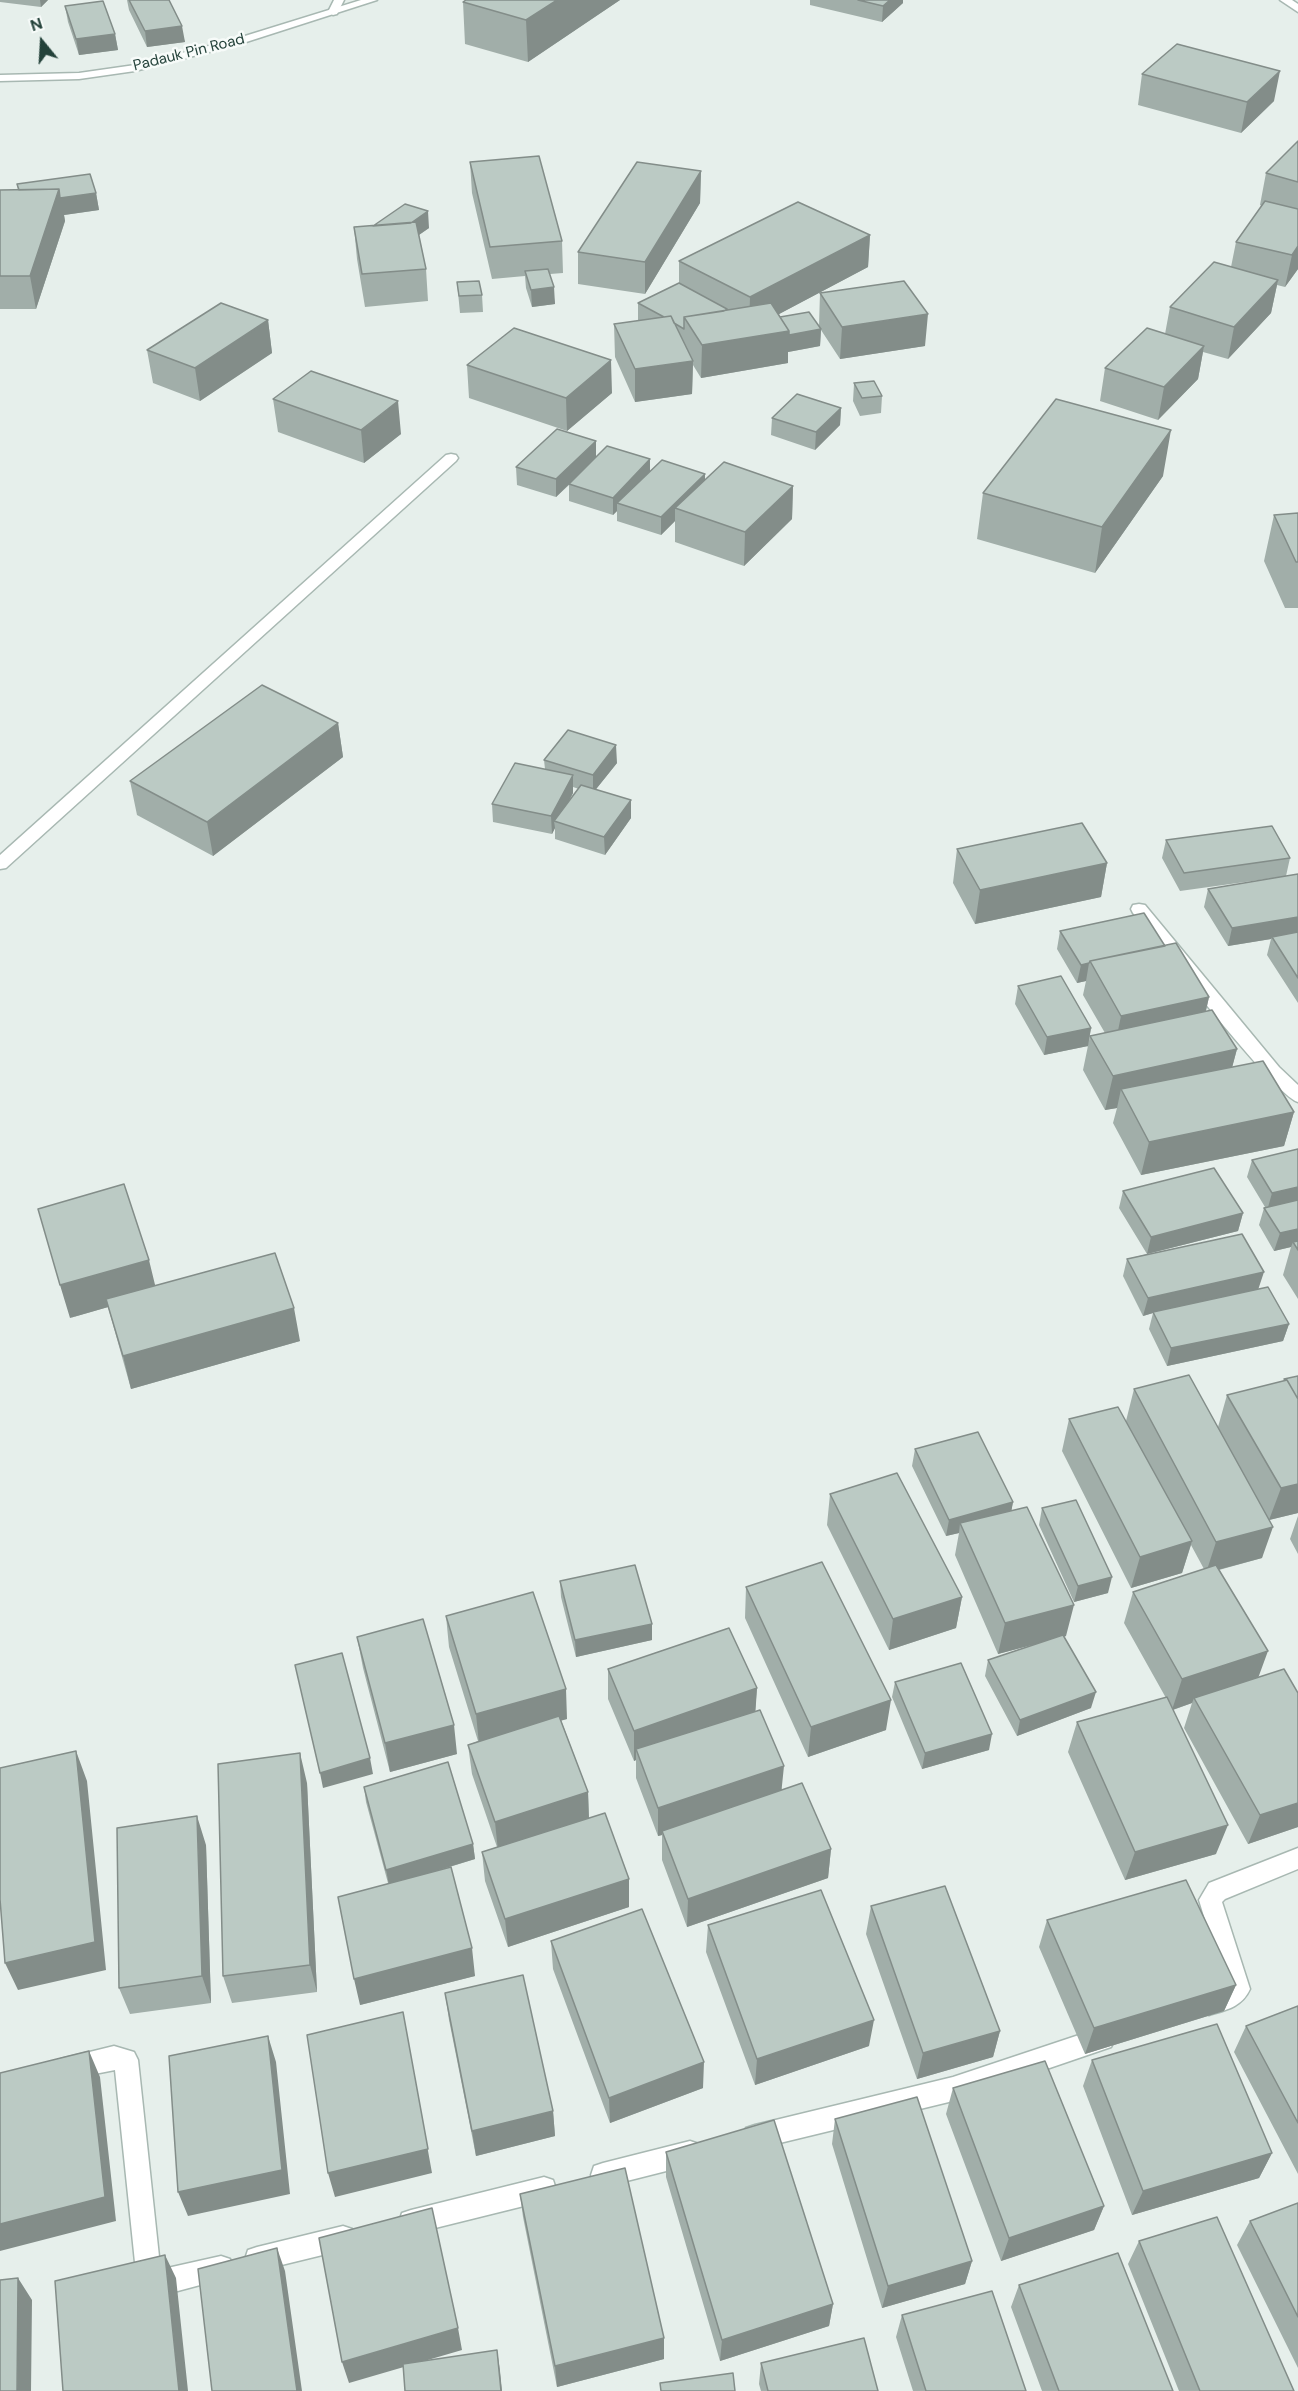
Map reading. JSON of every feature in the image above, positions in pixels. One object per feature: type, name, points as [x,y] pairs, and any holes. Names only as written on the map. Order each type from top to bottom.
[{"type":"street","points":[[333,12],[339,0]]},
{"type":"street","name":"Padauk Pin Road","points":[[0,78],[79,76],[135,68],[236,42],[372,0]]},
{"type":"street","points":[[1285,0],[1298,9]]},
{"type":"street","points":[[0,864],[451,458]]},
{"type":"street","points":[[1139,909],[1273,1071],[1298,1096]]},
{"type":"street","points":[[1184,2012],[1228,1998],[1238,1989],[1209,1900],[1217,1891],[1298,1858]]},
{"type":"street","points":[[45,2072],[114,2058],[126,2060],[148,2272],[159,2283],[953,2089],[1129,2031]]},
{"type":"building","points":[[129,0],[169,0],[182,26],[145,31]]},
{"type":"building","points":[[466,0],[557,0],[526,20],[463,2]]},
{"type":"building","points":[[858,0],[890,0],[883,6]]},
{"type":"building","points":[[103,1],[115,34],[76,39],[65,6]]},
{"type":"building","points":[[1177,44],[1280,71],[1247,102],[1142,74]]},
{"type":"building","points":[[1298,141],[1298,182],[1266,173]]},
{"type":"building","points":[[539,156],[562,241],[490,247],[470,162]]},
{"type":"building","points":[[637,162],[701,171],[645,262],[578,252]]},
{"type":"building","points":[[90,174],[96,193],[60,198],[59,189],[19,190],[17,184]]},
{"type":"building","points":[[59,189],[30,276],[0,276],[0,190]]},
{"type":"building","points":[[1265,201],[1298,209],[1298,246],[1292,255],[1236,242]]},
{"type":"building","points":[[798,202],[870,235],[750,297],[679,261]]},
{"type":"building","points":[[405,204],[428,211],[411,223],[373,226]]},
{"type":"building","points":[[416,222],[426,269],[362,274],[354,227]]},
{"type":"building","points":[[1214,262],[1278,280],[1234,327],[1170,307]]},
{"type":"building","points":[[548,269],[554,287],[531,290],[525,271]]},
{"type":"building","points":[[479,281],[482,295],[459,296],[457,282]]},
{"type":"building","points":[[904,281],[928,314],[842,327],[820,293]]},
{"type":"building","points":[[679,283],[727,309],[684,317],[684,329],[674,323],[671,316],[664,317],[638,303]]},
{"type":"building","points":[[221,303],[268,320],[195,368],[147,350]]},
{"type":"building","points":[[771,303],[789,331],[702,345],[684,317]]},
{"type":"building","points":[[809,312],[821,329],[789,335],[780,317]]},
{"type":"building","points":[[671,316],[693,361],[635,369],[614,324]]},
{"type":"building","points":[[514,328],[611,360],[566,398],[467,365]]},
{"type":"building","points":[[1147,328],[1204,346],[1164,387],[1105,368]]},
{"type":"building","points":[[311,371],[398,401],[361,430],[273,399]]},
{"type":"building","points":[[874,381],[882,396],[862,398],[854,383]]},
{"type":"building","points":[[797,394],[841,408],[816,432],[772,418]]},
{"type":"building","points":[[1056,399],[1171,430],[1102,527],[983,493]]},
{"type":"building","points":[[557,429],[596,441],[556,479],[516,467]]},
{"type":"building","points":[[607,446],[650,459],[613,498],[569,484]]},
{"type":"building","points":[[662,460],[705,474],[661,517],[617,503]]},
{"type":"building","points":[[724,462],[793,486],[745,532],[675,508]]},
{"type":"building","points":[[1298,513],[1298,562],[1296,562],[1274,515]]},
{"type":"building","points":[[262,685],[338,723],[207,822],[130,781]]},
{"type":"building","points":[[568,730],[616,745],[593,775],[544,760]]},
{"type":"building","points":[[515,763],[573,775],[551,816],[492,804]]},
{"type":"building","points":[[581,785],[631,800],[604,837],[554,821]]},
{"type":"building","points":[[1082,823],[1107,863],[980,890],[957,849]]},
{"type":"building","points":[[1272,826],[1290,858],[1184,873],[1166,840]]},
{"type":"building","points":[[1298,874],[1298,917],[1232,928],[1208,889]]},
{"type":"building","points":[[1144,913],[1165,946],[1090,961],[1081,965],[1060,931]]},
{"type":"building","points":[[1298,932],[1298,978],[1272,937]]},
{"type":"building","points":[[1176,943],[1209,997],[1121,1016],[1090,961]]},
{"type":"building","points":[[1061,976],[1091,1028],[1047,1037],[1018,986]]},
{"type":"building","points":[[1212,1010],[1237,1049],[1113,1076],[1090,1036]]},
{"type":"building","points":[[1263,1061],[1294,1112],[1149,1142],[1121,1089]]},
{"type":"building","points":[[1298,1149],[1298,1187],[1272,1193],[1252,1160]]},
{"type":"building","points":[[1214,1168],[1243,1213],[1151,1237],[1123,1191]]},
{"type":"building","points":[[124,1184],[149,1260],[60,1285],[38,1209]]},
{"type":"building","points":[[1298,1200],[1298,1229],[1280,1233],[1264,1208]]},
{"type":"building","points":[[1242,1234],[1264,1272],[1148,1298],[1127,1259]]},
{"type":"building","points":[[275,1253],[294,1308],[123,1356],[106,1299]]},
{"type":"building","points":[[1268,1287],[1289,1324],[1171,1348],[1153,1312]]},
{"type":"building","points":[[1189,1375],[1273,1527],[1216,1542],[1134,1389]]},
{"type":"building","points":[[1298,1376],[1298,1399],[1287,1380],[1284,1379]]},
{"type":"building","points":[[1287,1380],[1298,1399],[1298,1484],[1281,1488],[1227,1395]]},
{"type":"building","points":[[1118,1407],[1192,1541],[1140,1557],[1069,1419]]},
{"type":"building","points":[[978,1432],[1013,1502],[949,1520],[915,1449]]},
{"type":"building","points":[[897,1473],[962,1597],[893,1619],[830,1494]]},
{"type":"building","points":[[1076,1500],[1112,1577],[1078,1586],[1042,1508]]},
{"type":"building","points":[[1027,1507],[1074,1605],[1005,1623],[960,1523]]},
{"type":"building","points":[[822,1562],[891,1700],[811,1727],[746,1587]]},
{"type":"building","points":[[635,1565],[652,1624],[575,1640],[560,1581]]},
{"type":"building","points":[[1216,1565],[1268,1651],[1182,1679],[1133,1592]]},
{"type":"building","points":[[533,1592],[566,1689],[476,1714],[446,1616]]},
{"type":"building","points":[[423,1619],[454,1725],[385,1743],[357,1637]]},
{"type":"building","points":[[729,1628],[757,1688],[634,1731],[608,1669]]},
{"type":"building","points":[[1063,1635],[1096,1692],[1020,1720],[988,1660]]},
{"type":"building","points":[[342,1653],[370,1758],[320,1773],[295,1665]]},
{"type":"building","points":[[961,1663],[992,1734],[925,1753],[895,1682]]},
{"type":"building","points":[[1284,1669],[1298,1693],[1298,1803],[1260,1815],[1194,1698]]},
{"type":"building","points":[[1167,1697],[1228,1825],[1135,1852],[1077,1722]]},
{"type":"building","points":[[760,1710],[784,1766],[658,1808],[636,1749]]},
{"type":"building","points":[[559,1716],[588,1792],[495,1822],[468,1745]]},
{"type":"building","points":[[76,1751],[95,1942],[5,1963],[0,1899],[0,1768]]},
{"type":"building","points":[[300,1753],[310,1965],[223,1976],[218,1764]]},
{"type":"building","points":[[448,1762],[473,1844],[386,1870],[364,1787]]},
{"type":"building","points":[[802,1783],[831,1849],[688,1899],[662,1831]]},
{"type":"building","points":[[605,1813],[629,1879],[505,1919],[482,1852]]},
{"type":"building","points":[[197,1816],[202,1976],[119,1988],[117,1828]]},
{"type":"building","points":[[451,1867],[472,1948],[354,1979],[338,1897]]},
{"type":"building","points":[[1186,1880],[1236,1985],[1094,2028],[1047,1920]]},
{"type":"building","points":[[945,1886],[1000,2031],[923,2053],[871,1906]]},
{"type":"building","points":[[821,1890],[874,2020],[757,2059],[708,1925]]},
{"type":"building","points":[[642,1909],[704,2062],[609,2098],[551,1941]]},
{"type":"building","points":[[523,1975],[553,2111],[472,2131],[445,1993]]},
{"type":"building","points":[[1298,2006],[1298,2123],[1246,2026]]},
{"type":"building","points":[[403,2012],[428,2149],[328,2173],[307,2035]]},
{"type":"building","points":[[1217,2024],[1272,2153],[1143,2191],[1092,2060]]},
{"type":"building","points":[[268,2036],[282,2170],[178,2192],[169,2056]]},
{"type":"building","points":[[89,2051],[105,2197],[0,2224],[0,2073]]},
{"type":"building","points":[[1045,2061],[1104,2206],[1009,2238],[953,2088]]},
{"type":"building","points":[[917,2097],[972,2261],[888,2286],[835,2119]]},
{"type":"building","points":[[774,2120],[833,2304],[722,2340],[666,2152]]},
{"type":"building","points":[[625,2168],[664,2338],[555,2366],[520,2194]]},
{"type":"building","points":[[1298,2203],[1298,2317],[1250,2221]]},
{"type":"building","points":[[432,2208],[458,2328],[342,2362],[319,2238]]},
{"type":"building","points":[[1217,2217],[1294,2391],[1200,2391],[1139,2241]]},
{"type":"building","points":[[277,2248],[297,2391],[212,2391],[198,2269]]},
{"type":"building","points":[[1118,2253],[1173,2391],[1059,2391],[1019,2285]]},
{"type":"building","points":[[165,2255],[179,2391],[63,2391],[55,2281]]},
{"type":"building","points":[[18,2278],[17,2391],[0,2391],[0,2280]]},
{"type":"building","points":[[992,2291],[1026,2391],[926,2391],[902,2315]]},
{"type":"building","points":[[864,2338],[878,2391],[768,2391],[761,2363]]},
{"type":"building","points":[[497,2350],[501,2391],[405,2391],[403,2364]]},
{"type":"building","points":[[733,2373],[735,2391],[661,2391],[660,2383]]}]
